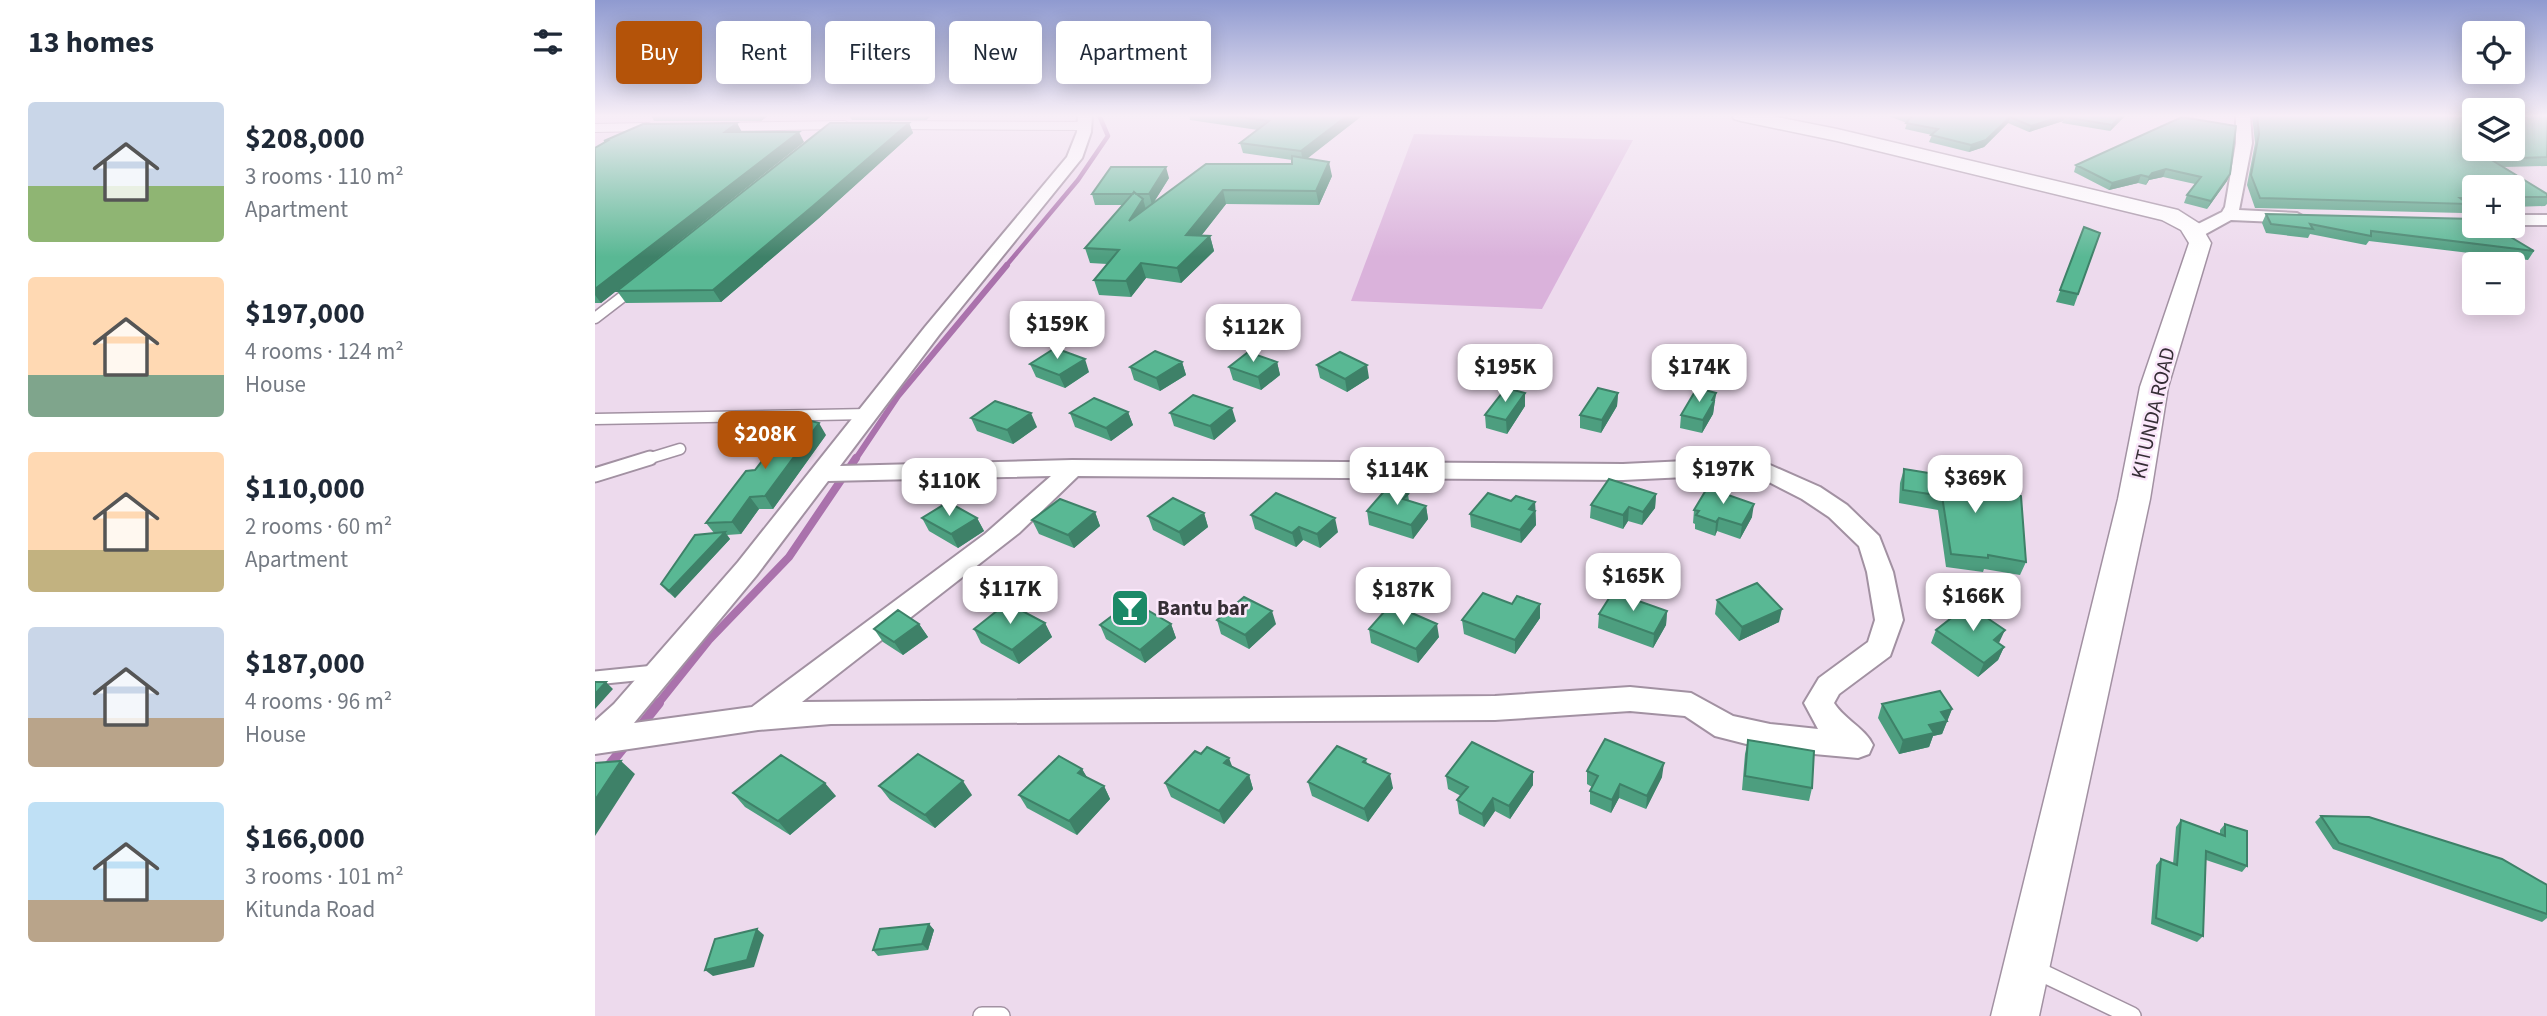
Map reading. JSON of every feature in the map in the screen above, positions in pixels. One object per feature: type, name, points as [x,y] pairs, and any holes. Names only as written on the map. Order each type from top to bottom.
[{"type":"street","points":[[595,740],[625,713],[747,569],[932,331],[1070,162]]},
{"type":"street","points":[[1946,162],[2171,215],[2196,232],[2228,215],[2312,218]]},
{"type":"street","points":[[2228,215],[2238,186],[2241,162]]},
{"type":"street","points":[[2525,220],[2547,220]]},
{"type":"street","name":"KITUNDA ROAD","points":[[2015,1016],[2134,499],[2154,387],[2200,243],[2196,232]]},
{"type":"street","points":[[595,740],[758,718],[831,712],[1495,708],[1630,699],[1691,705],[1726,727],[1770,737],[1858,745],[1832,725],[1819,703],[1829,686],[1880,648],[1889,620],[1870,542],[1838,511],[1811,493],[1770,472],[1728,467],[1623,472],[1072,468],[821,474]]},
{"type":"street","points":[[758,718],[842,658],[1014,525],[1045,499],[1072,468]]},
{"type":"lane","points":[[595,318],[638,285]]},
{"type":"lane","points":[[595,419],[869,414]]},
{"type":"lane","points":[[595,475],[680,449]]},
{"type":"lane","points":[[595,678],[659,671]]},
{"type":"lane","points":[[2027,966],[2132,1016]]},
{"type":"lane","points":[[982,1016],[1001,1016]]},
{"type":"shaded area","points":[[1403,162],[1621,162],[1542,309],[1351,301]]},
{"type":"building","points":[[595,162],[759,162],[595,289]]},
{"type":"building","points":[[780,162],[863,162],[713,290],[617,291]]},
{"type":"building","points":[[1329,162],[1316,191],[1223,190],[1186,235],[1210,236],[1177,268],[1141,263],[1126,281],[1094,280],[1119,250],[1085,248],[1134,192],[1143,199],[1129,221],[1206,164]]},
{"type":"building","points":[[2082,162],[2231,162],[2230,174],[2211,201],[2187,195],[2201,177],[2166,169],[2152,173],[2149,177],[2141,175],[2112,183],[2076,165]]},
{"type":"building","points":[[2253,162],[2496,162],[2516,175],[2462,175],[2462,204],[2260,198],[2251,175]]},
{"type":"building","points":[[1111,167],[1166,167],[1149,194],[1092,194]]},
{"type":"building","points":[[2525,180],[2547,194],[2547,197],[2525,197]]},
{"type":"building","points":[[2266,214],[2462,219],[2462,238],[2512,238],[2534,251],[2371,231],[2371,236],[2310,224],[2313,229],[2271,224]]},
{"type":"building","points":[[2084,227],[2100,233],[2078,294],[2060,290]]},
{"type":"building","points":[[1055,348],[1085,359],[1059,375],[1030,364]]},
{"type":"building","points":[[1155,351],[1182,362],[1156,378],[1130,367]]},
{"type":"building","points":[[1248,352],[1277,362],[1258,377],[1229,367]]},
{"type":"building","points":[[1340,352],[1367,365],[1345,379],[1317,365]]},
{"type":"building","points":[[1506,388],[1525,393],[1506,420],[1485,415]]},
{"type":"building","points":[[1598,388],[1618,393],[1602,420],[1580,415]]},
{"type":"building","points":[[1697,388],[1716,393],[1703,420],[1681,415]]},
{"type":"building","points":[[1193,395],[1232,408],[1210,426],[1170,413]]},
{"type":"building","points":[[1094,398],[1128,412],[1106,428],[1070,413]]},
{"type":"building","points":[[995,401],[1031,413],[1007,430],[971,418]]},
{"type":"building","points":[[796,417],[819,423],[765,496],[750,497],[732,522],[706,523],[746,471],[755,470]]},
{"type":"building","points":[[1904,469],[1991,483],[1991,491],[2021,496],[2026,562],[1988,555],[1988,558],[1951,554],[1942,496],[1903,490]]},
{"type":"building","points":[[1609,479],[1656,494],[1643,512],[1629,507],[1623,515],[1591,505]]},
{"type":"building","points":[[1709,485],[1754,504],[1742,525],[1719,518],[1716,522],[1696,515],[1699,511],[1694,510]]},
{"type":"building","points":[[1387,488],[1408,494],[1403,499],[1426,506],[1411,525],[1367,511]]},
{"type":"building","points":[[1276,493],[1335,518],[1317,534],[1299,527],[1292,533],[1251,515]]},
{"type":"building","points":[[1488,493],[1511,501],[1516,496],[1535,502],[1529,509],[1535,511],[1520,530],[1470,514]]},
{"type":"building","points":[[1173,498],[1204,513],[1179,532],[1148,516]]},
{"type":"building","points":[[1060,499],[1095,512],[1068,535],[1032,520]]},
{"type":"building","points":[[948,502],[977,518],[951,534],[922,518]]},
{"type":"building","points":[[725,532],[669,591],[661,584],[695,535]]},
{"type":"building","points":[[1757,583],[1782,609],[1742,627],[1717,600]]},
{"type":"building","points":[[1613,592],[1667,611],[1654,634],[1599,614]]},
{"type":"building","points":[[1483,593],[1512,604],[1517,596],[1540,604],[1515,640],[1462,620]]},
{"type":"building","points":[[1244,597],[1272,611],[1245,635],[1217,620]]},
{"type":"building","points":[[1132,601],[1171,624],[1140,650],[1100,625]]},
{"type":"building","points":[[1007,603],[1045,623],[1012,650],[974,629]]},
{"type":"building","points":[[1391,604],[1437,624],[1416,649],[1369,629]]},
{"type":"building","points":[[1968,605],[2005,630],[1994,640],[2004,647],[1984,663],[1936,630]]},
{"type":"building","points":[[898,610],[919,624],[894,642],[874,629]]},
{"type":"building","points":[[595,682],[606,682],[595,694]]},
{"type":"building","points":[[1940,691],[1952,709],[1941,712],[1947,721],[1929,725],[1934,733],[1903,740],[1882,704]]},
{"type":"building","points":[[1605,739],[1664,763],[1647,796],[1620,784],[1612,800],[1590,791],[1598,776],[1587,771]]},
{"type":"building","points":[[1748,740],[1814,751],[1812,788],[1745,776]]},
{"type":"building","points":[[1472,742],[1533,772],[1509,806],[1493,798],[1482,814],[1457,800],[1468,787],[1446,776]]},
{"type":"building","points":[[1337,746],[1390,774],[1364,809],[1308,782]]},
{"type":"building","points":[[1207,747],[1229,758],[1224,763],[1249,775],[1219,811],[1165,783],[1195,751],[1201,754]]},
{"type":"building","points":[[918,754],[963,781],[925,815],[879,786]]},
{"type":"building","points":[[781,755],[825,783],[778,821],[733,793]]},
{"type":"building","points":[[1059,756],[1082,769],[1078,773],[1104,786],[1069,821],[1019,795]]},
{"type":"building","points":[[621,761],[595,800],[595,763]]},
{"type":"building","points":[[2321,816],[2369,817],[2502,859],[2547,885],[2547,914],[2339,843]]},
{"type":"building","points":[[2181,820],[2225,836],[2225,824],[2247,831],[2247,866],[2206,851],[2203,936],[2156,918],[2161,859],[2177,865]]},
{"type":"building","points":[[929,924],[922,944],[873,950],[880,929]]},
{"type":"building","points":[[757,929],[747,960],[705,970],[715,939]]},
{"type":"waterway","points":[[1005,267],[1090,162]]},
{"type":"waterway","points":[[855,460],[898,396],[1007,265]]},
{"type":"waterway","points":[[657,705],[709,640],[789,557],[856,458]]},
{"type":"waterway","points":[[639,728],[659,703]]},
{"type":"waterway","points":[[595,783],[627,743]]},
{"type":"place","name":"Bantu bar","points":[[1130,608]]}]
